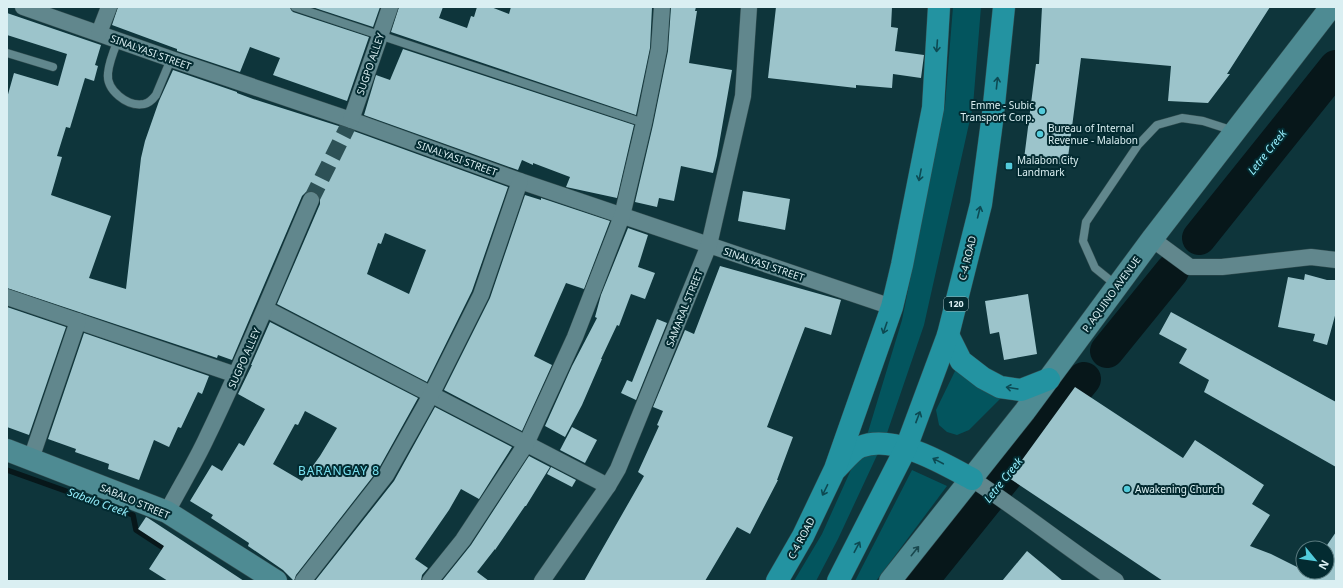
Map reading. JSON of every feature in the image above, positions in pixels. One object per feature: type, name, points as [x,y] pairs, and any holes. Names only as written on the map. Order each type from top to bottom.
[{"type":"highway","name":"C-4 ROAD","points":[[777,581],[803,536],[835,469],[892,307],[902,265],[933,108],[940,7]]},
{"type":"highway","name":"C-4 ROAD","points":[[838,581],[906,448],[948,335],[981,204],[994,114],[1004,7]]},
{"type":"highway","points":[[948,335],[961,361],[983,378],[1000,387],[1021,390],[1049,379]]},
{"type":"highway","points":[[835,469],[859,447],[873,444],[886,444],[906,448],[933,458],[972,479]]},
{"type":"main road","name":"P. AQUINO AVENUE","points":[[890,581],[972,479],[1049,379],[1152,239],[1331,7]]},
{"type":"main road","name":"SABALO STREET","points":[[7,450],[167,512],[276,581]]},
{"type":"street","points":[[99,33],[109,7]]},
{"type":"street","name":"SUGPO ALLEY","points":[[351,120],[390,7]]},
{"type":"street","points":[[430,581],[463,540],[526,444],[575,337],[622,216],[644,123],[659,49],[662,7]]},
{"type":"street","name":"SAMARAL STREET","points":[[542,581],[608,486],[618,468],[709,245],[743,96],[749,7]]},
{"type":"street","name":"SINALYASI STREET","points":[[31,8],[171,59],[351,120],[520,181],[892,307]]},
{"type":"street","points":[[303,581],[386,475],[431,395],[481,295],[520,181]]},
{"type":"street","name":"SUGPO ALLEY","points":[[167,512],[207,438],[266,309],[311,200]]},
{"type":"street","points":[[1152,239],[1192,268],[1222,267],[1311,256],[1336,260]]},
{"type":"street","points":[[7,297],[236,375]]},
{"type":"street","points":[[266,309],[608,486]]},
{"type":"street","points":[[31,459],[78,321]]},
{"type":"street","points":[[972,479],[1116,581]]},
{"type":"lane","points":[[295,7],[644,123]]},
{"type":"lane","points":[[118,40],[108,74],[110,85],[121,98],[136,104],[144,104],[156,95],[171,59]]},
{"type":"lane","points":[[7,53],[53,67]]},
{"type":"lane","points":[[1117,286],[1095,268],[1083,241],[1086,222],[1138,145],[1157,125],[1182,118],[1203,121],[1235,131]]},
{"type":"shaded area","points":[[953,7],[981,7],[973,106],[924,325],[886,436],[838,539],[816,581],[794,581],[822,534],[868,432],[902,320],[945,105]]},
{"type":"shaded area","points":[[957,367],[1005,394],[969,430],[957,435],[947,432],[939,425],[936,410]]},
{"type":"shaded area","points":[[912,470],[947,486],[876,581],[855,581]]},
{"type":"building","points":[[118,7],[290,7],[293,12],[369,37],[347,101],[273,75],[280,58],[250,47],[240,72],[177,51],[177,49],[112,25]]},
{"type":"building","points":[[312,7],[380,7],[373,27]]},
{"type":"building","points":[[399,7],[443,7],[439,18],[467,28],[471,16],[474,17],[477,7],[491,7],[509,14],[511,7],[652,7],[650,48],[636,115],[391,32]]},
{"type":"building","points":[[671,7],[696,7],[695,11],[697,11],[689,63],[732,70],[713,173],[681,166],[674,201],[659,198],[657,207],[635,202],[668,51]]},
{"type":"building","points":[[776,7],[892,7],[891,27],[898,28],[895,51],[924,55],[921,78],[893,74],[892,88],[856,85],[856,88],[768,78]]},
{"type":"building","points":[[1042,7],[1270,7],[1227,74],[1230,74],[1208,103],[1168,101],[1171,66],[1081,58],[1067,165],[1024,159],[1036,64],[1039,64]]},
{"type":"building","points":[[7,13],[101,45],[95,65],[98,66],[94,81],[85,78],[70,128],[66,127],[57,156],[62,157],[51,195],[111,216],[89,278],[126,289],[141,158],[145,141],[159,101],[173,70],[253,99],[348,129],[508,187],[472,291],[427,382],[277,304],[320,204],[319,195],[314,191],[306,192],[302,196],[232,360],[218,355],[217,358],[7,288],[7,98],[14,73],[58,86],[67,54],[7,35]],"holes":[[[385,233],[426,250],[409,294],[367,274],[378,243],[381,244]]]},
{"type":"building","points":[[403,49],[634,125],[617,198],[566,187],[570,177],[533,163],[533,165],[522,160],[518,170],[364,115],[376,75],[390,80]]},
{"type":"building","points":[[743,191],[790,199],[785,230],[738,221]]},
{"type":"building","points":[[525,195],[541,200],[541,198],[610,221],[584,289],[566,283],[534,356],[552,365],[522,431],[444,390],[490,298]]},
{"type":"building","points":[[628,228],[648,235],[638,267],[655,273],[645,299],[631,294],[619,326],[617,325],[582,405],[565,437],[545,426],[572,366],[597,318],[595,317],[601,295]]},
{"type":"building","points":[[720,266],[841,300],[831,335],[805,327],[767,427],[793,437],[778,480],[750,534],[737,527],[705,581],[584,581],[644,476],[638,472],[659,426],[657,425],[663,411],[653,407],[685,330],[694,334]]},
{"type":"building","points":[[1305,274],[1327,280],[1336,280],[1336,312],[1327,345],[1313,341],[1315,334],[1278,327],[1288,277],[1304,280]]},
{"type":"building","points":[[1028,294],[1037,354],[1004,360],[999,332],[990,334],[985,301]]},
{"type":"building","points":[[7,307],[66,327],[29,435],[7,427]]},
{"type":"building","points":[[1171,312],[1336,402],[1336,467],[1204,392],[1209,380],[1179,363],[1187,349],[1159,334]]},
{"type":"building","points":[[657,319],[667,323],[636,400],[621,393],[627,380],[632,382]]},
{"type":"building","points":[[270,322],[418,398],[378,470],[296,575],[294,581],[283,570],[248,546],[249,543],[211,518],[213,515],[190,501],[212,465],[222,471],[239,443],[244,446],[265,409],[238,394]],"holes":[[[305,411],[337,428],[320,456],[302,481],[273,464],[295,424],[298,425]]]},
{"type":"building","points":[[84,333],[209,376],[202,394],[198,392],[181,428],[178,427],[169,447],[154,440],[139,480],[108,469],[109,464],[75,452],[76,449],[48,439]]},
{"type":"building","name":"Awakening Church","points":[[1075,387],[1183,458],[1195,440],[1264,485],[1252,504],[1270,515],[1250,546],[1271,554],[1295,566],[1295,580],[1335,580],[1335,540],[1330,540],[1336,532],[1336,581],[1163,581],[1009,478]]},
{"type":"building","points":[[435,407],[512,447],[479,499],[461,489],[449,510],[415,559],[428,568],[422,575],[421,581],[315,581],[394,481]]},
{"type":"building","points":[[572,427],[597,440],[585,463],[560,450]]},
{"type":"building","points":[[529,456],[550,467],[526,506],[495,550],[477,572],[489,581],[442,581],[471,545]]},
{"type":"building","points":[[551,467],[576,480],[572,487],[547,474]]},
{"type":"building","points":[[146,517],[244,581],[168,581],[149,569],[164,546],[138,529]]},
{"type":"building","points":[[1027,551],[1063,581],[1002,581]]},
{"type":"waterway","name":"Letre Creek","points":[[1199,238],[1336,67]]},
{"type":"waterway","name":"Letre Creek","points":[[1107,351],[1172,271]]},
{"type":"waterway","name":"Letre Creek","points":[[921,581],[1084,379]]},
{"type":"waterway","name":"Sabalo Creek","points":[[7,470],[133,515],[136,530],[168,551]]},
{"type":"tunnel","points":[[311,200],[351,120]]},
{"type":"place","name":"Emme - Subic Transport Corp.","points":[[1042,111]]},
{"type":"place","name":"Bureau of Internal Revenue - Malabon","points":[[1040,134]]},
{"type":"place","name":"Malabon City Landmark","points":[[1009,166]]},
{"type":"place","name":"Awakening Church","points":[[1127,489]]},
{"type":"district","name":"BARANGAY 8","points":[[339,471]]}]
